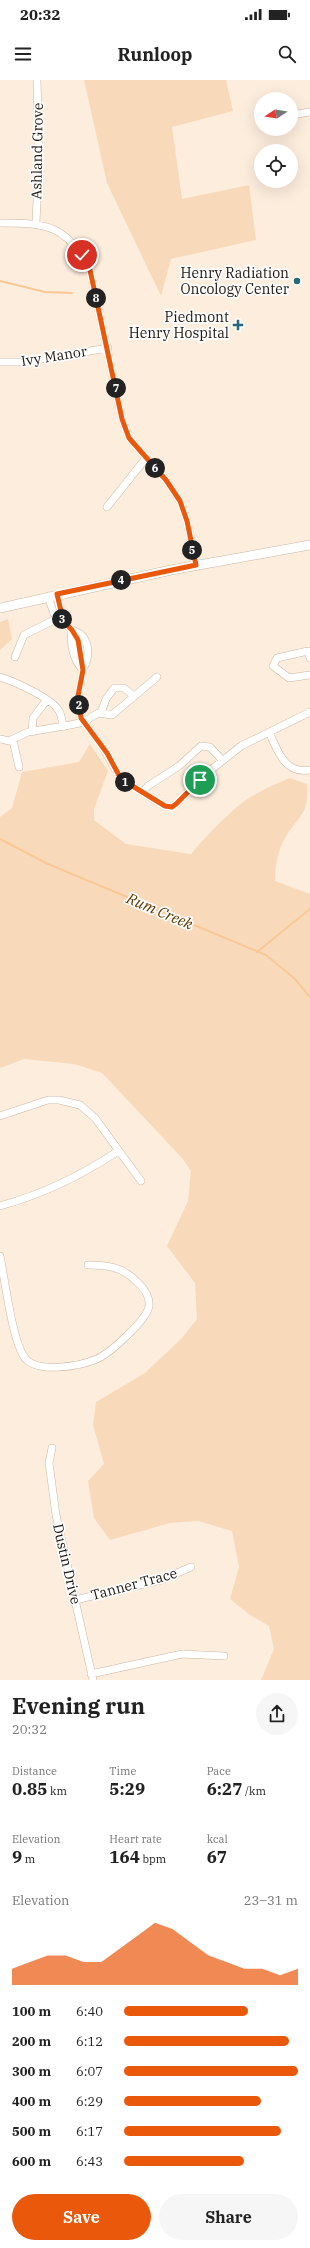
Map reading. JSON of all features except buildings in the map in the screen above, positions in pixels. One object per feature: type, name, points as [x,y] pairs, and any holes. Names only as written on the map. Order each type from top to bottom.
[{"type":"street","name":"Ashland Grove","points":[[36,223],[39,155],[37,80]]},
{"type":"street","points":[[298,114],[310,112]]},
{"type":"street","points":[[0,223],[36,223],[51,228],[70,241],[82,255],[90,270],[108,348],[122,419],[129,438],[166,480],[180,501],[187,521],[196,565]]},
{"type":"street","name":"Ivy Manor","points":[[0,362],[24,362],[108,348]]},
{"type":"street","points":[[107,507],[146,458]]},
{"type":"street","points":[[0,608],[53,595],[196,565],[310,545]]},
{"type":"street","points":[[53,595],[54,614],[60,617],[72,630],[80,632],[85,638],[88,659],[83,670],[78,696],[80,716],[107,753],[121,779],[165,806],[172,807],[222,760],[251,740],[310,712]]},
{"type":"street","points":[[15,657],[24,635],[60,617]]},
{"type":"street","points":[[72,630],[71,639],[76,661],[83,670]]},
{"type":"street","points":[[310,658],[308,651],[286,655],[277,658],[273,666],[289,678],[310,675]]},
{"type":"street","points":[[0,677],[18,683],[59,711],[63,727]]},
{"type":"street","points":[[0,739],[9,741],[32,732],[84,722],[101,713],[112,715],[157,677]]},
{"type":"street","points":[[101,713],[106,699],[114,688],[124,688],[134,696]]},
{"type":"street","points":[[32,732],[33,718],[46,701]]},
{"type":"street","points":[[269,732],[284,762],[295,769],[310,770]]},
{"type":"street","points":[[13,740],[19,767]]},
{"type":"street","points":[[143,792],[148,786],[176,768],[201,746],[210,747],[222,760]]},
{"type":"street","points":[[0,1116],[48,1100],[71,1102],[80,1105],[95,1118],[141,1182]]},
{"type":"street","points":[[0,1206],[58,1186],[84,1173],[118,1151]]},
{"type":"street","points":[[0,1256],[19,1346],[29,1362],[40,1367],[63,1367],[88,1362],[102,1356],[138,1323],[148,1311],[149,1299],[146,1292],[127,1273],[108,1265],[88,1265]]},
{"type":"street","name":"Dustin Drive","points":[[52,1448],[49,1463],[53,1495],[92,1677]]},
{"type":"street","name":"Tanner Trace","points":[[75,1600],[160,1580],[191,1567]]},
{"type":"street","points":[[92,1677],[182,1654],[224,1656]]},
{"type":"shaded area","points":[[84,80],[226,80],[233,111],[172,127],[182,199],[249,185],[256,240],[171,259],[161,296],[107,183]]},
{"type":"shaded area","points":[[8,619],[12,639],[0,650],[0,622]]},
{"type":"shaded area","points":[[90,744],[108,771],[94,809],[94,820],[126,844],[191,854],[224,819],[246,800],[267,788],[290,778],[307,784],[307,802],[302,814],[290,830],[280,848],[277,859],[275,881],[310,894],[310,1680],[261,1680],[274,1649],[269,1626],[250,1615],[230,1599],[239,1567],[232,1531],[198,1521],[170,1523],[110,1540],[94,1518],[88,1481],[104,1464],[93,1425],[96,1402],[145,1373],[182,1338],[197,1319],[195,1283],[167,1246],[188,1201],[191,1171],[182,1158],[102,1073],[74,1064],[24,1059],[0,1068],[0,817],[12,808],[22,772],[79,762]]},
{"type":"waterway","points":[[0,281],[45,292],[72,293]]},
{"type":"waterway","name":"Rum Creek","points":[[0,839],[48,864],[266,955],[295,979],[310,997]]},
{"type":"waterway","points":[[257,952],[310,909]]},
{"type":"place","name":"Henry Radiation Oncology Center","points":[[297,281]]},
{"type":"place","name":"Piedmont Henry Hospital","points":[[238,325]]},
{"type":"route","points":[[82,255],[90,270],[122,419],[129,438],[166,480],[180,501],[187,521],[196,565],[57,594],[61,611],[60,617],[72,630],[78,640],[83,665],[83,673],[78,696],[80,716],[107,753],[121,779],[165,806],[172,807],[200,780]]}]
